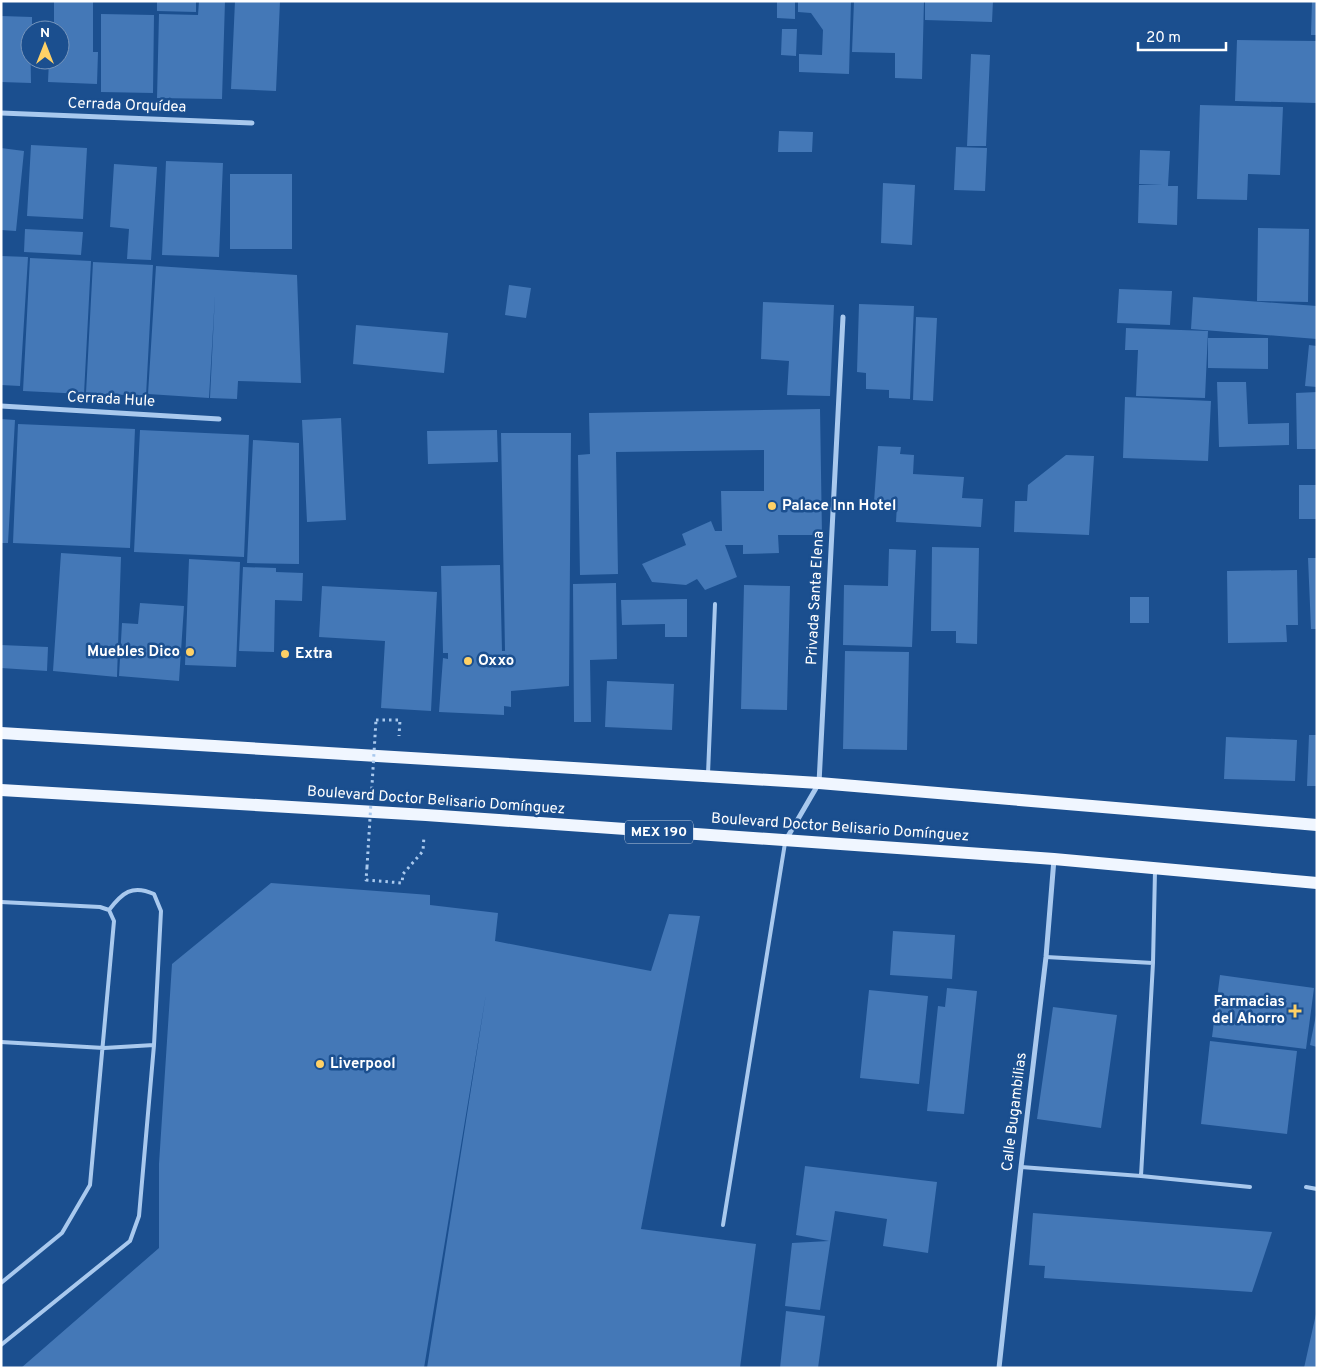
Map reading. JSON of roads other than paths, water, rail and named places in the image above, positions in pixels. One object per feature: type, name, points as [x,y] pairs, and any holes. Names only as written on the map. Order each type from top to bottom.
[{"type":"main road","points":[[1,733],[819,783],[1317,825]]},
{"type":"main road","name":"Boulevard Doctor Belisario Domínguez","points":[[1,790],[426,816],[1054,859],[1317,883]]},
{"type":"street","name":"Cerrada Orquídea","points":[[1,114],[252,123]]},
{"type":"street","name":"Privada Santa Elena","points":[[785,841],[819,783],[843,317]]},
{"type":"street","name":"Cerrada Hule","points":[[1,406],[219,419]]},
{"type":"street","name":"Calle Bugambilias","points":[[999,1368],[1020,1167],[1046,957],[1054,859]]},
{"type":"lane","points":[[708,777],[715,604]]},
{"type":"lane","points":[[723,1225],[785,841]]},
{"type":"lane","points":[[1141,1176],[1153,963],[1155,868]]},
{"type":"lane","points":[[1,1345],[130,1241],[139,1216],[154,1045],[161,911],[154,894],[145,890],[129,891],[121,895],[109,910]]},
{"type":"lane","points":[[1,902],[100,907],[109,910],[114,921],[104,1048],[90,1185],[62,1232],[1,1284]]},
{"type":"lane","points":[[1046,957],[1153,963]]},
{"type":"lane","points":[[1,1042],[104,1048],[154,1045]]},
{"type":"lane","points":[[1020,1167],[1141,1176],[1250,1187]]},
{"type":"lane","points":[[1306,1187],[1317,1190]]},
{"type":"place","name":"Palace Inn Hotel","points":[[772,506]]},
{"type":"place","name":"Muebles Dico","points":[[190,652]]},
{"type":"place","name":"Extra","points":[[285,654]]},
{"type":"place","name":"Oxxo","points":[[468,661]]},
{"type":"place","name":"Farmacias del Ahorro","points":[[1295,1011]]},
{"type":"place","name":"Liverpool","points":[[320,1064]]}]
